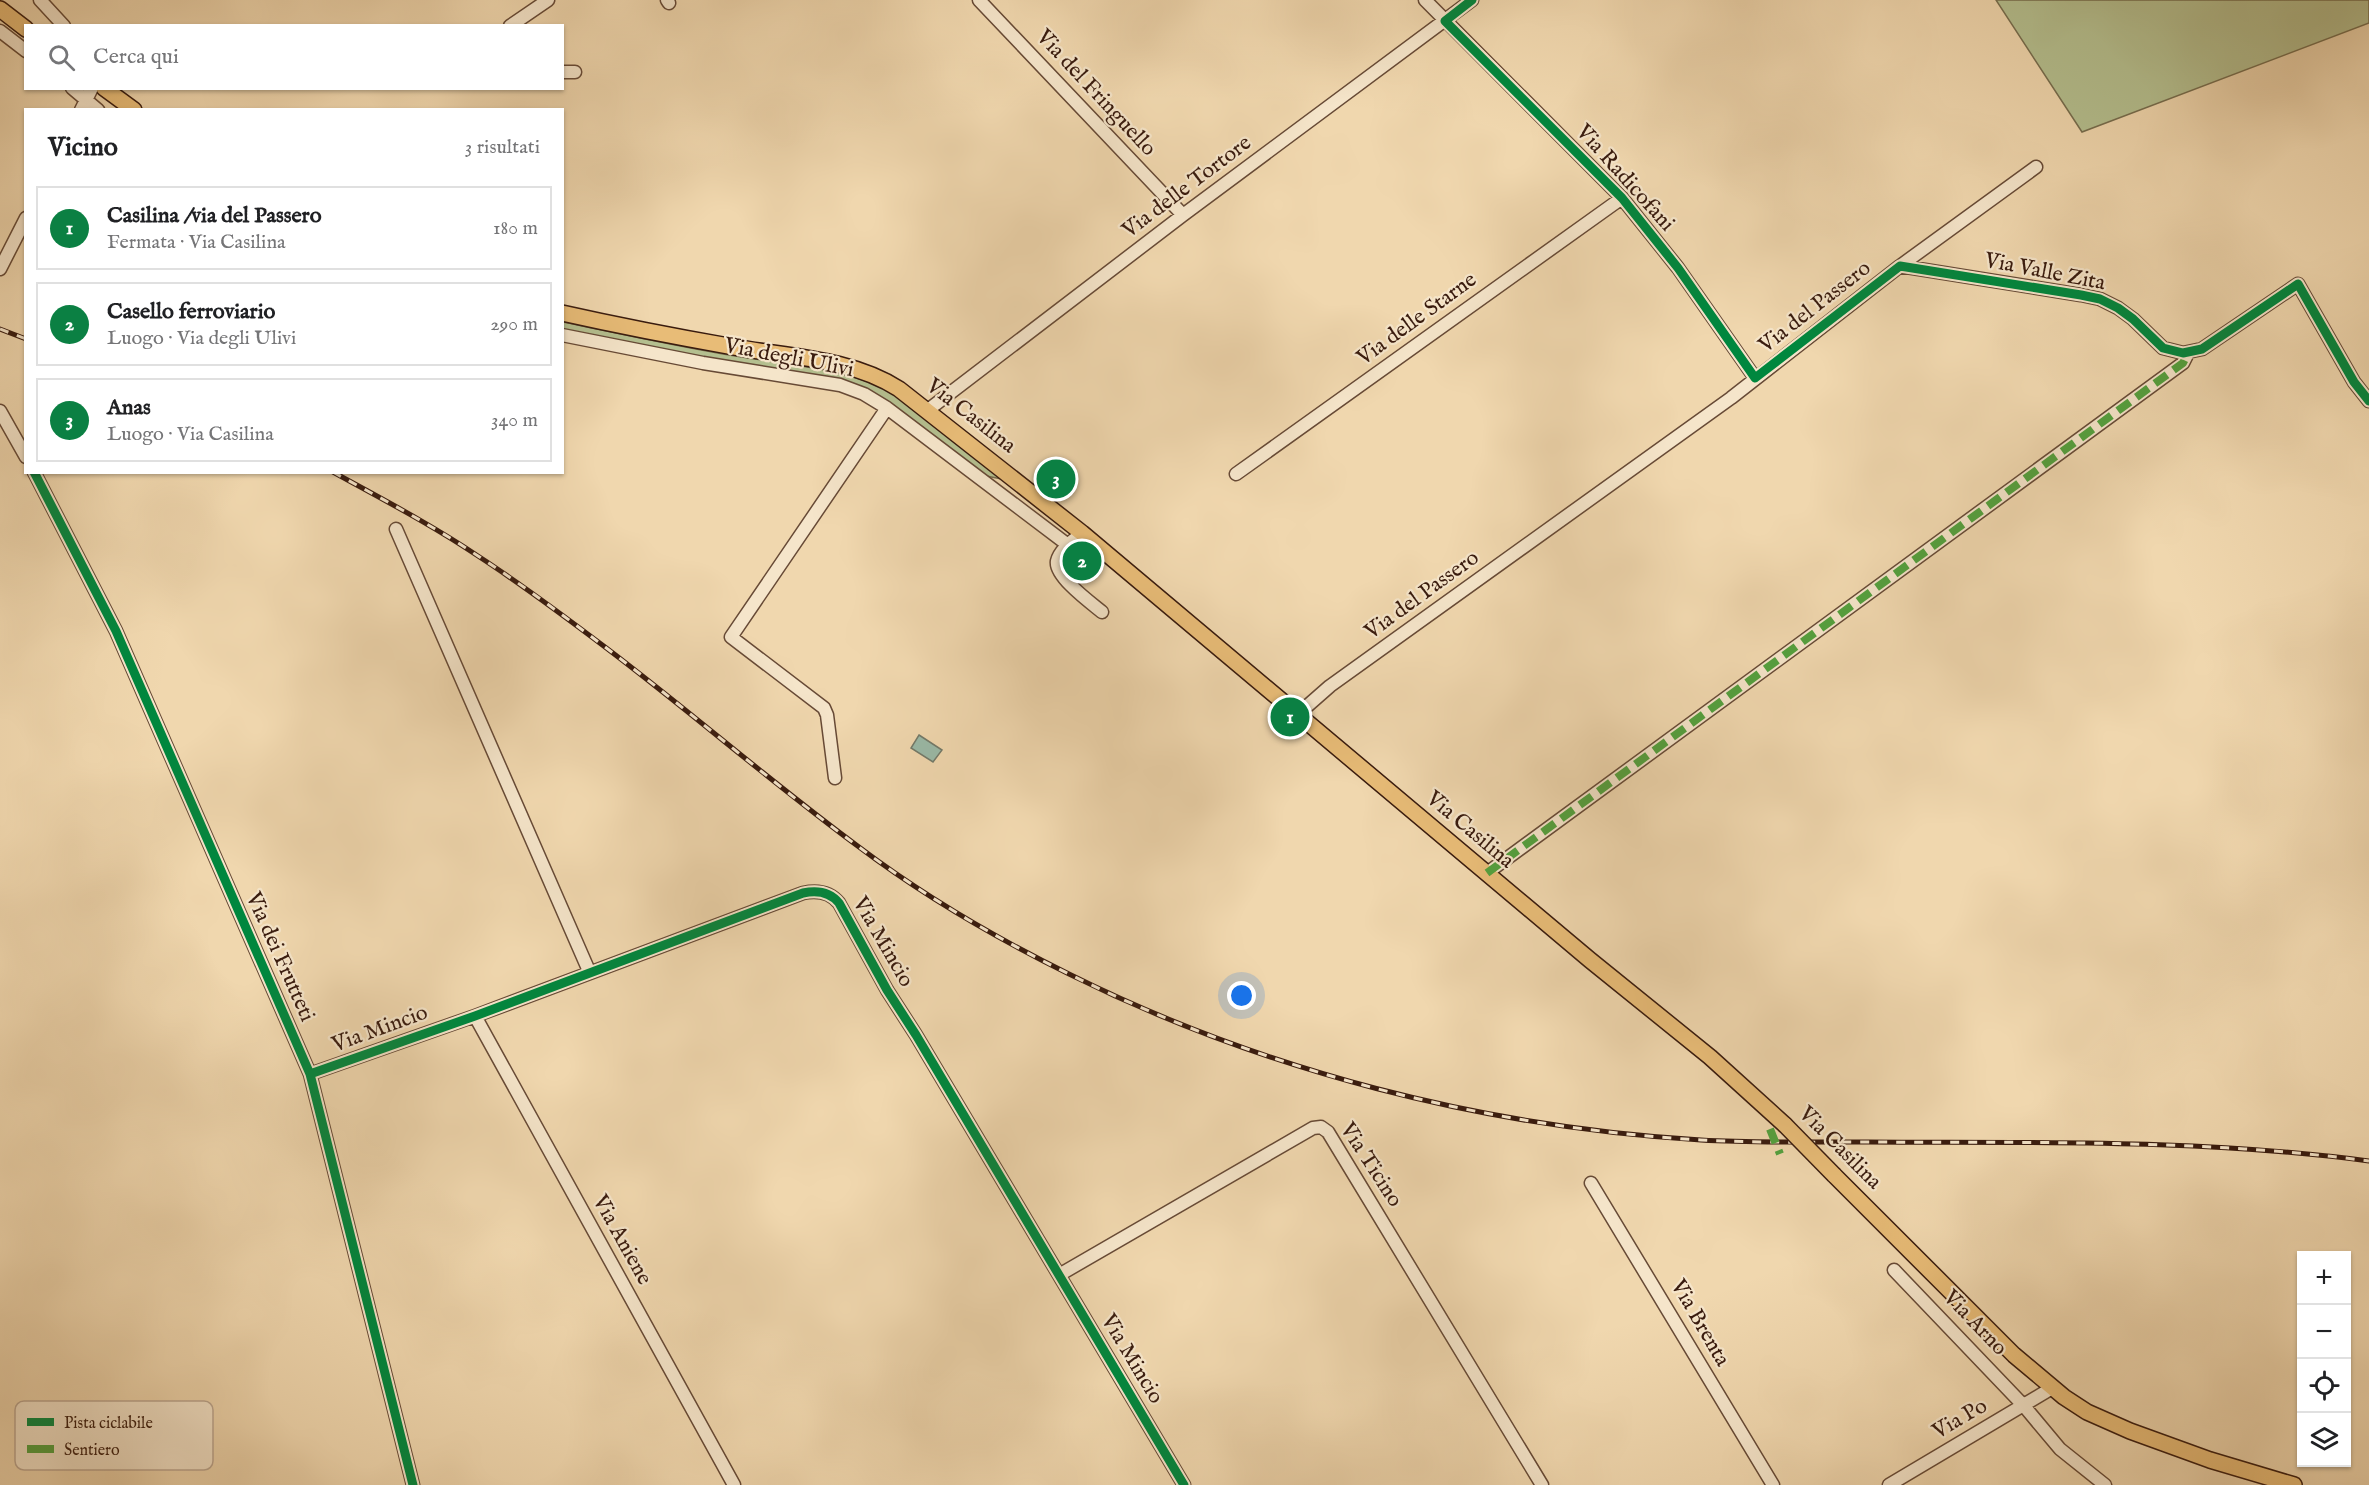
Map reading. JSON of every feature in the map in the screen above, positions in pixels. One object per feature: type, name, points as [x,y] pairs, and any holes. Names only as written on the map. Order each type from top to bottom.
[{"type":"main road","points":[[0,9],[24,27]]},
{"type":"main road","points":[[107,90],[131,108]]},
{"type":"main road","name":"Via Casilina","points":[[564,313],[653,333],[849,366],[885,380],[928,410],[1082,533],[1297,715],[1687,1037],[1785,1125],[1973,1315],[2052,1388],[2087,1412],[2123,1428],[2210,1460],[2294,1485]]},
{"type":"street","points":[[40,0],[62,24]]},
{"type":"street","points":[[513,24],[548,0]]},
{"type":"street","name":"Via del Fringuello","points":[[979,0],[1183,215]]},
{"type":"street","name":"Via Radicofani","points":[[1425,0],[1622,198],[1678,268],[1755,378]]},
{"type":"street","name":"Via delle Tortore","points":[[928,410],[1183,215],[1472,0]]},
{"type":"street","points":[[0,31],[24,49]]},
{"type":"street","points":[[73,90],[83,105],[92,90]]},
{"type":"street","name":"Via del Passero","points":[[1297,715],[1330,686],[1417,626],[1755,378],[1900,266],[2036,167]]},
{"type":"street","name":"Via delle Starne","points":[[1236,474],[1622,198]]},
{"type":"street","points":[[0,269],[24,222]]},
{"type":"street","name":"Via Valle Zita","points":[[1900,266],[2100,299],[2133,319],[2163,348],[2188,353]]},
{"type":"street","points":[[1487,873],[2183,363],[2188,353],[2202,349],[2298,284],[2354,382],[2369,401]]},
{"type":"street","name":"Via degli Ulivi","points":[[564,335],[703,363],[840,385],[864,394],[887,408],[1068,545]]},
{"type":"street","points":[[835,778],[827,715],[824,708],[731,637],[887,408]]},
{"type":"street","points":[[0,411],[24,453]]},
{"type":"street","name":"Via dei Frutteti","points":[[35,474],[116,632],[310,1074],[413,1485]]},
{"type":"street","points":[[396,528],[590,971]]},
{"type":"street","points":[[1082,533],[1068,545],[1058,559],[1059,571],[1102,612]]},
{"type":"street","name":"Via Mincio","points":[[310,1074],[475,1016],[803,893],[817,891],[832,896],[839,903],[887,990],[1184,1485]]},
{"type":"street","name":"Via Aniene","points":[[475,1016],[734,1485]]},
{"type":"street","name":"Via Ticino","points":[[1059,1275],[1313,1128],[1321,1127],[1328,1132],[1542,1485]]},
{"type":"street","name":"Via Brenta","points":[[1591,1183],[1773,1485]]},
{"type":"street","name":"Via Arno","points":[[1894,1270],[2024,1406],[2066,1455],[2105,1485]]},
{"type":"street","name":"Via Po","points":[[1889,1485],[2052,1388]]},
{"type":"green space","points":[[1996,0],[2369,0],[2369,23],[2082,132]]},
{"type":"green space","points":[[564,322],[643,339],[828,371],[869,382],[888,390],[1007,480],[981,475],[864,392],[564,332]]},
{"type":"shaded area","points":[[919,735],[942,750],[933,762],[911,748]]},
{"type":"railway","points":[[0,329],[24,338]]},
{"type":"railway","points":[[337,474],[407,512],[526,589],[637,672],[827,823],[935,899],[988,931],[1069,974],[1219,1039],[1297,1066],[1457,1107],[1538,1122],[1619,1133],[1742,1142],[2056,1143],[2182,1146],[2307,1154],[2369,1161]]},
{"type":"marked path","points":[[1487,873],[2183,363],[2188,353]]},
{"type":"marked path","points":[[1770,1129],[1780,1154]]},
{"type":"cycle path","points":[[1472,0],[1445,21],[1622,198],[1678,268],[1755,378],[1900,266],[2100,299],[2133,319],[2163,348],[2183,353],[2202,349],[2298,284],[2354,382],[2369,401]]},
{"type":"cycle path","points":[[35,474],[116,631],[310,1074],[413,1485]]},
{"type":"cycle path","points":[[310,1074],[475,1016],[803,893],[827,894],[839,903],[887,990],[1184,1485]]},
{"type":"place","name":"Anas","points":[[1056,479]]},
{"type":"place","name":"Casello ferroviario","points":[[1082,561]]},
{"type":"place","name":"Casilina /via del Passero","points":[[1290,717]]}]
